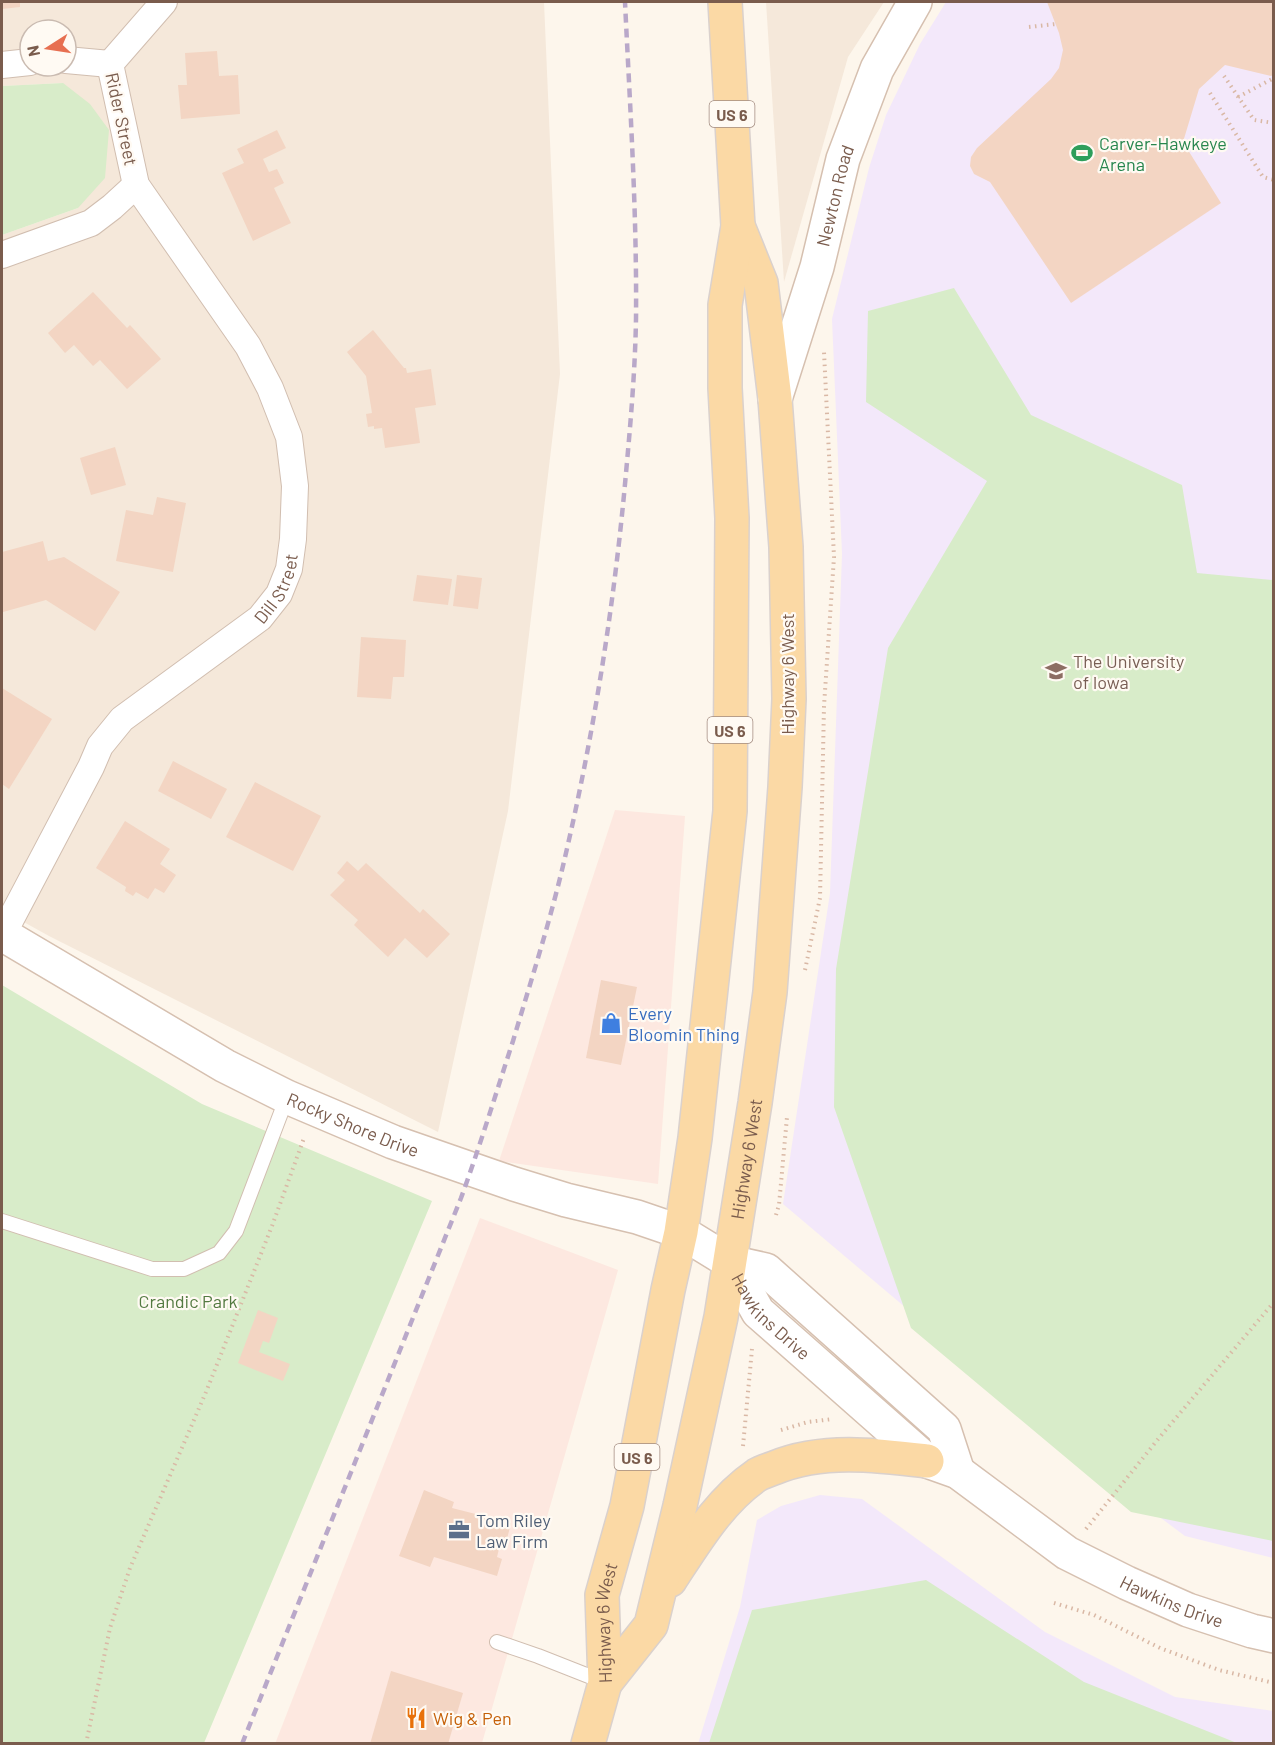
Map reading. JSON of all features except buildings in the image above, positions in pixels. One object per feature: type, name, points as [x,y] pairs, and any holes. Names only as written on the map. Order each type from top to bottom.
[{"type":"main road","name":"Highway 6 West","points":[[605,1683],[602,1595],[627,1506],[681,1232],[696,1127],[730,811],[732,518],[725,388],[725,305],[738,226],[725,2]]},
{"type":"main road","name":"Highway 6 West","points":[[605,1683],[651,1624],[680,1506],[721,1317],[770,992],[789,699],[786,546],[775,399],[761,283],[738,226]]},
{"type":"main road","points":[[657,1598],[702,1532],[727,1501],[758,1474],[787,1462],[831,1455],[873,1455],[927,1461]]},
{"type":"main road","name":"US 6","points":[[588,1743],[605,1683]]},
{"type":"street","name":"Rider Street","points":[[136,185],[110,64],[164,2]]},
{"type":"street","name":"Newton Road","points":[[775,399],[817,267],[843,159],[877,69],[915,2]]},
{"type":"street","points":[[78,61],[110,64]]},
{"type":"street","points":[[2,65],[18,63]]},
{"type":"street","points":[[2,255],[91,223],[136,185]]},
{"type":"street","name":"Dill Street","points":[[2,934],[100,746],[122,718],[260,618],[279,594],[289,569],[296,486],[289,437],[270,388],[248,346],[136,185]]},
{"type":"street","name":"Rocky Shore Drive","points":[[2,934],[225,1066],[287,1097],[393,1142],[503,1180],[566,1200],[637,1217],[681,1232],[730,1262]]},
{"type":"street","name":"Hawkins Drive","points":[[730,1262],[758,1312],[927,1461],[958,1472],[1067,1553],[1188,1610],[1274,1636]]},
{"type":"street","name":"Hawkins Drive","points":[[730,1262],[766,1270],[944,1429],[958,1472]]},
{"type":"lane","points":[[2,1221],[152,1269],[184,1269],[219,1253],[237,1231],[287,1097]]},
{"type":"lane","points":[[497,1642],[605,1683]]},
{"type":"path","points":[[1029,27],[1056,24]]},
{"type":"path","points":[[1224,76],[1254,120],[1274,123]]},
{"type":"path","points":[[1238,97],[1274,78]]},
{"type":"path","points":[[1210,93],[1263,177],[1274,180]]},
{"type":"path","points":[[805,973],[820,898],[824,706],[834,557],[824,350]]},
{"type":"path","points":[[776,1215],[779,1205],[788,1112]]},
{"type":"path","points":[[86,1743],[110,1628],[130,1568],[206,1392],[272,1226],[306,1132]]},
{"type":"path","points":[[1067,1553],[1159,1438],[1274,1302]]},
{"type":"path","points":[[743,1448],[753,1343]]},
{"type":"path","points":[[1054,1603],[1094,1615],[1160,1648],[1219,1670],[1274,1683]]},
{"type":"shaded area","points":[[2,2],[544,2],[560,374],[508,811],[438,1132],[49,936],[2,910],[2,235],[78,208],[63,83],[2,86]]},
{"type":"shaded area","points":[[766,2],[884,2],[848,57],[784,282]]},
{"type":"shaded area","name":"The University of Iowa","points":[[946,2],[1273,2],[1273,1558],[1185,1536],[1106,1477],[783,1204],[830,893],[842,554],[832,319],[869,168],[886,115],[920,44]]},
{"type":"shaded area","points":[[615,810],[685,816],[658,1184],[499,1161]]},
{"type":"shaded area","points":[[480,1218],[618,1270],[482,1743],[275,1744]]},
{"type":"shaded area","points":[[820,1495],[862,1499],[1045,1632],[1175,1697],[1273,1711],[1273,1743],[698,1744],[740,1607],[757,1520],[781,1506]]},
{"type":"green space","points":[[63,83],[90,104],[109,130],[105,178],[78,208],[2,235],[2,86]]},
{"type":"green space","name":"The University of Iowa","points":[[954,288],[1031,415],[1182,485],[1197,573],[1273,580],[1273,1541],[1131,1512],[911,1328],[834,1107],[836,969],[888,648],[987,481],[866,402],[868,311]]},
{"type":"green space","name":"Crandic Park","points":[[2,985],[202,1104],[432,1201],[204,1743],[2,1744]]},
{"type":"green space","points":[[926,1580],[1084,1682],[1237,1743],[709,1743],[752,1610]]},
{"type":"railway","points":[[242,1744],[461,1198],[539,956],[573,823],[608,630],[620,533],[633,381],[636,319],[635,240],[625,2]]},
{"type":"place","name":"Carver-Hawkeye Arena","points":[[1082,153]]},
{"type":"place","name":"The University of Iowa","points":[[1056,671]]},
{"type":"place","name":"Every Bloomin Thing","points":[[611,1023]]},
{"type":"place","name":"Tom Riley Law Firm","points":[[459,1530]]},
{"type":"place","name":"Wig & Pen","points":[[416,1718]]}]
